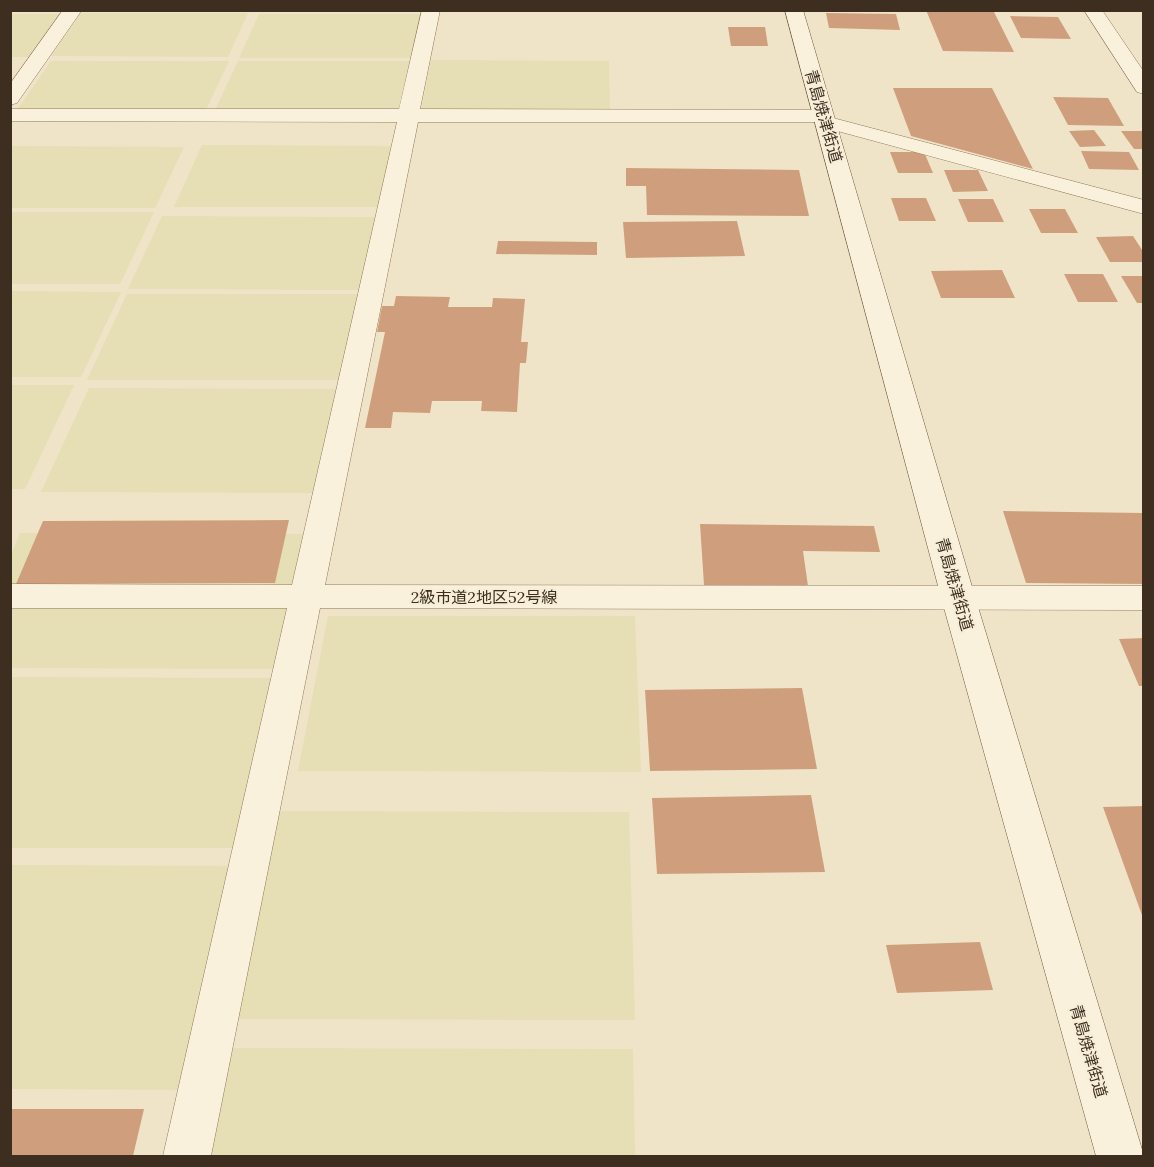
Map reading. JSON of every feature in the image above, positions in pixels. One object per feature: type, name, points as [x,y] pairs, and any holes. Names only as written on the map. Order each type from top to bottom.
[{"type":"street","points":[[10,99],[73,10]]},
{"type":"street","points":[[187,1156],[431,10]]},
{"type":"street","name":"青島焼津街道","points":[[794,10],[958,597],[1120,1156]]},
{"type":"street","points":[[1093,10],[1143,88]]},
{"type":"street","points":[[10,115],[825,118],[1143,207]]},
{"type":"street","name":"2級市道2地区52号線","points":[[10,596],[1143,598]]},
{"type":"shaded area","points":[[81,13],[248,13],[228,57],[51,56]]},
{"type":"shaded area","points":[[11,14],[62,14],[30,57],[11,57]]},
{"type":"shaded area","points":[[259,14],[426,14],[416,58],[239,58]]},
{"type":"shaded area","points":[[431,60],[609,61],[610,110],[421,110]]},
{"type":"shaded area","points":[[51,61],[229,61],[206,110],[17,110]]},
{"type":"shaded area","points":[[238,61],[416,61],[405,111],[215,110]]},
{"type":"shaded area","points":[[202,145],[400,146],[386,207],[174,207]]},
{"type":"shaded area","points":[[11,146],[184,147],[155,208],[11,208]]},
{"type":"shaded area","points":[[11,212],[154,212],[120,284],[11,284]]},
{"type":"shaded area","points":[[162,216],[376,217],[359,290],[128,289]]},
{"type":"shaded area","points":[[11,291],[121,292],[81,377],[11,377]]},
{"type":"shaded area","points":[[127,294],[359,294],[339,380],[87,380]]},
{"type":"shaded area","points":[[11,385],[74,385],[25,489],[11,489]]},
{"type":"shaded area","points":[[89,388],[343,389],[319,493],[41,492]]},
{"type":"shaded area","points":[[20,533],[308,534],[278,669],[11,668],[11,555]]},
{"type":"shaded area","points":[[328,616],[635,616],[641,772],[298,771]]},
{"type":"shaded area","points":[[11,677],[278,678],[239,848],[11,848]]},
{"type":"shaded area","points":[[276,811],[629,812],[635,1020],[234,1019]]},
{"type":"shaded area","points":[[11,865],[242,866],[193,1090],[11,1089]]},
{"type":"shaded area","points":[[224,1048],[633,1049],[635,1156],[202,1156]]},
{"type":"building","points":[[926,10],[993,10],[1014,52],[943,51]]},
{"type":"building","points":[[826,13],[896,14],[900,30],[829,28]]},
{"type":"building","points":[[1010,16],[1058,17],[1071,39],[1021,38]]},
{"type":"building","points":[[728,27],[765,27],[768,46],[731,46]]},
{"type":"building","points":[[893,88],[992,88],[1033,169],[911,136]]},
{"type":"building","points":[[1053,97],[1108,98],[1124,126],[1068,125]]},
{"type":"building","points":[[1094,130],[1106,146],[1080,147],[1069,131]]},
{"type":"building","points":[[1121,131],[1144,131],[1144,149],[1134,149]]},
{"type":"building","points":[[1081,151],[1129,152],[1139,170],[1089,169]]},
{"type":"building","points":[[890,152],[924,152],[933,173],[898,173]]},
{"type":"building","points":[[626,168],[799,170],[809,216],[647,215],[646,186],[626,186]]},
{"type":"building","points":[[944,170],[978,170],[988,191],[953,192]]},
{"type":"building","points":[[891,198],[926,198],[936,221],[899,221]]},
{"type":"building","points":[[958,199],[993,199],[1004,222],[968,222]]},
{"type":"building","points":[[1029,209],[1065,209],[1078,233],[1041,233]]},
{"type":"building","points":[[737,221],[745,256],[626,258],[623,222]]},
{"type":"building","points":[[1133,236],[1144,253],[1144,262],[1110,262],[1096,237]]},
{"type":"building","points":[[498,241],[597,242],[597,255],[496,254]]},
{"type":"building","points":[[1002,270],[1015,298],[941,298],[931,271]]},
{"type":"building","points":[[1064,274],[1103,274],[1118,302],[1078,302]]},
{"type":"building","points":[[1121,276],[1144,276],[1144,303],[1137,303]]},
{"type":"building","points":[[396,296],[450,297],[448,307],[492,307],[493,298],[525,299],[521,342],[528,342],[526,363],[520,363],[517,412],[481,411],[482,401],[432,401],[430,413],[393,412],[391,428],[365,428],[385,332],[377,332],[382,306],[394,306]]},
{"type":"building","points":[[1003,511],[1144,513],[1144,584],[1026,583]]},
{"type":"building","points":[[289,520],[275,583],[16,584],[43,521]]},
{"type":"building","points":[[700,524],[874,526],[880,552],[803,551],[808,586],[704,585]]},
{"type":"building","points":[[1144,638],[1144,686],[1139,686],[1119,639]]},
{"type":"building","points":[[802,688],[817,769],[650,771],[645,690]]},
{"type":"building","points":[[811,795],[825,872],[657,874],[652,798]]},
{"type":"building","points":[[1144,806],[1144,918],[1143,918],[1103,807]]},
{"type":"building","points":[[980,942],[993,990],[897,993],[886,945]]},
{"type":"building","points":[[10,1109],[144,1109],[133,1156],[10,1156]]}]
